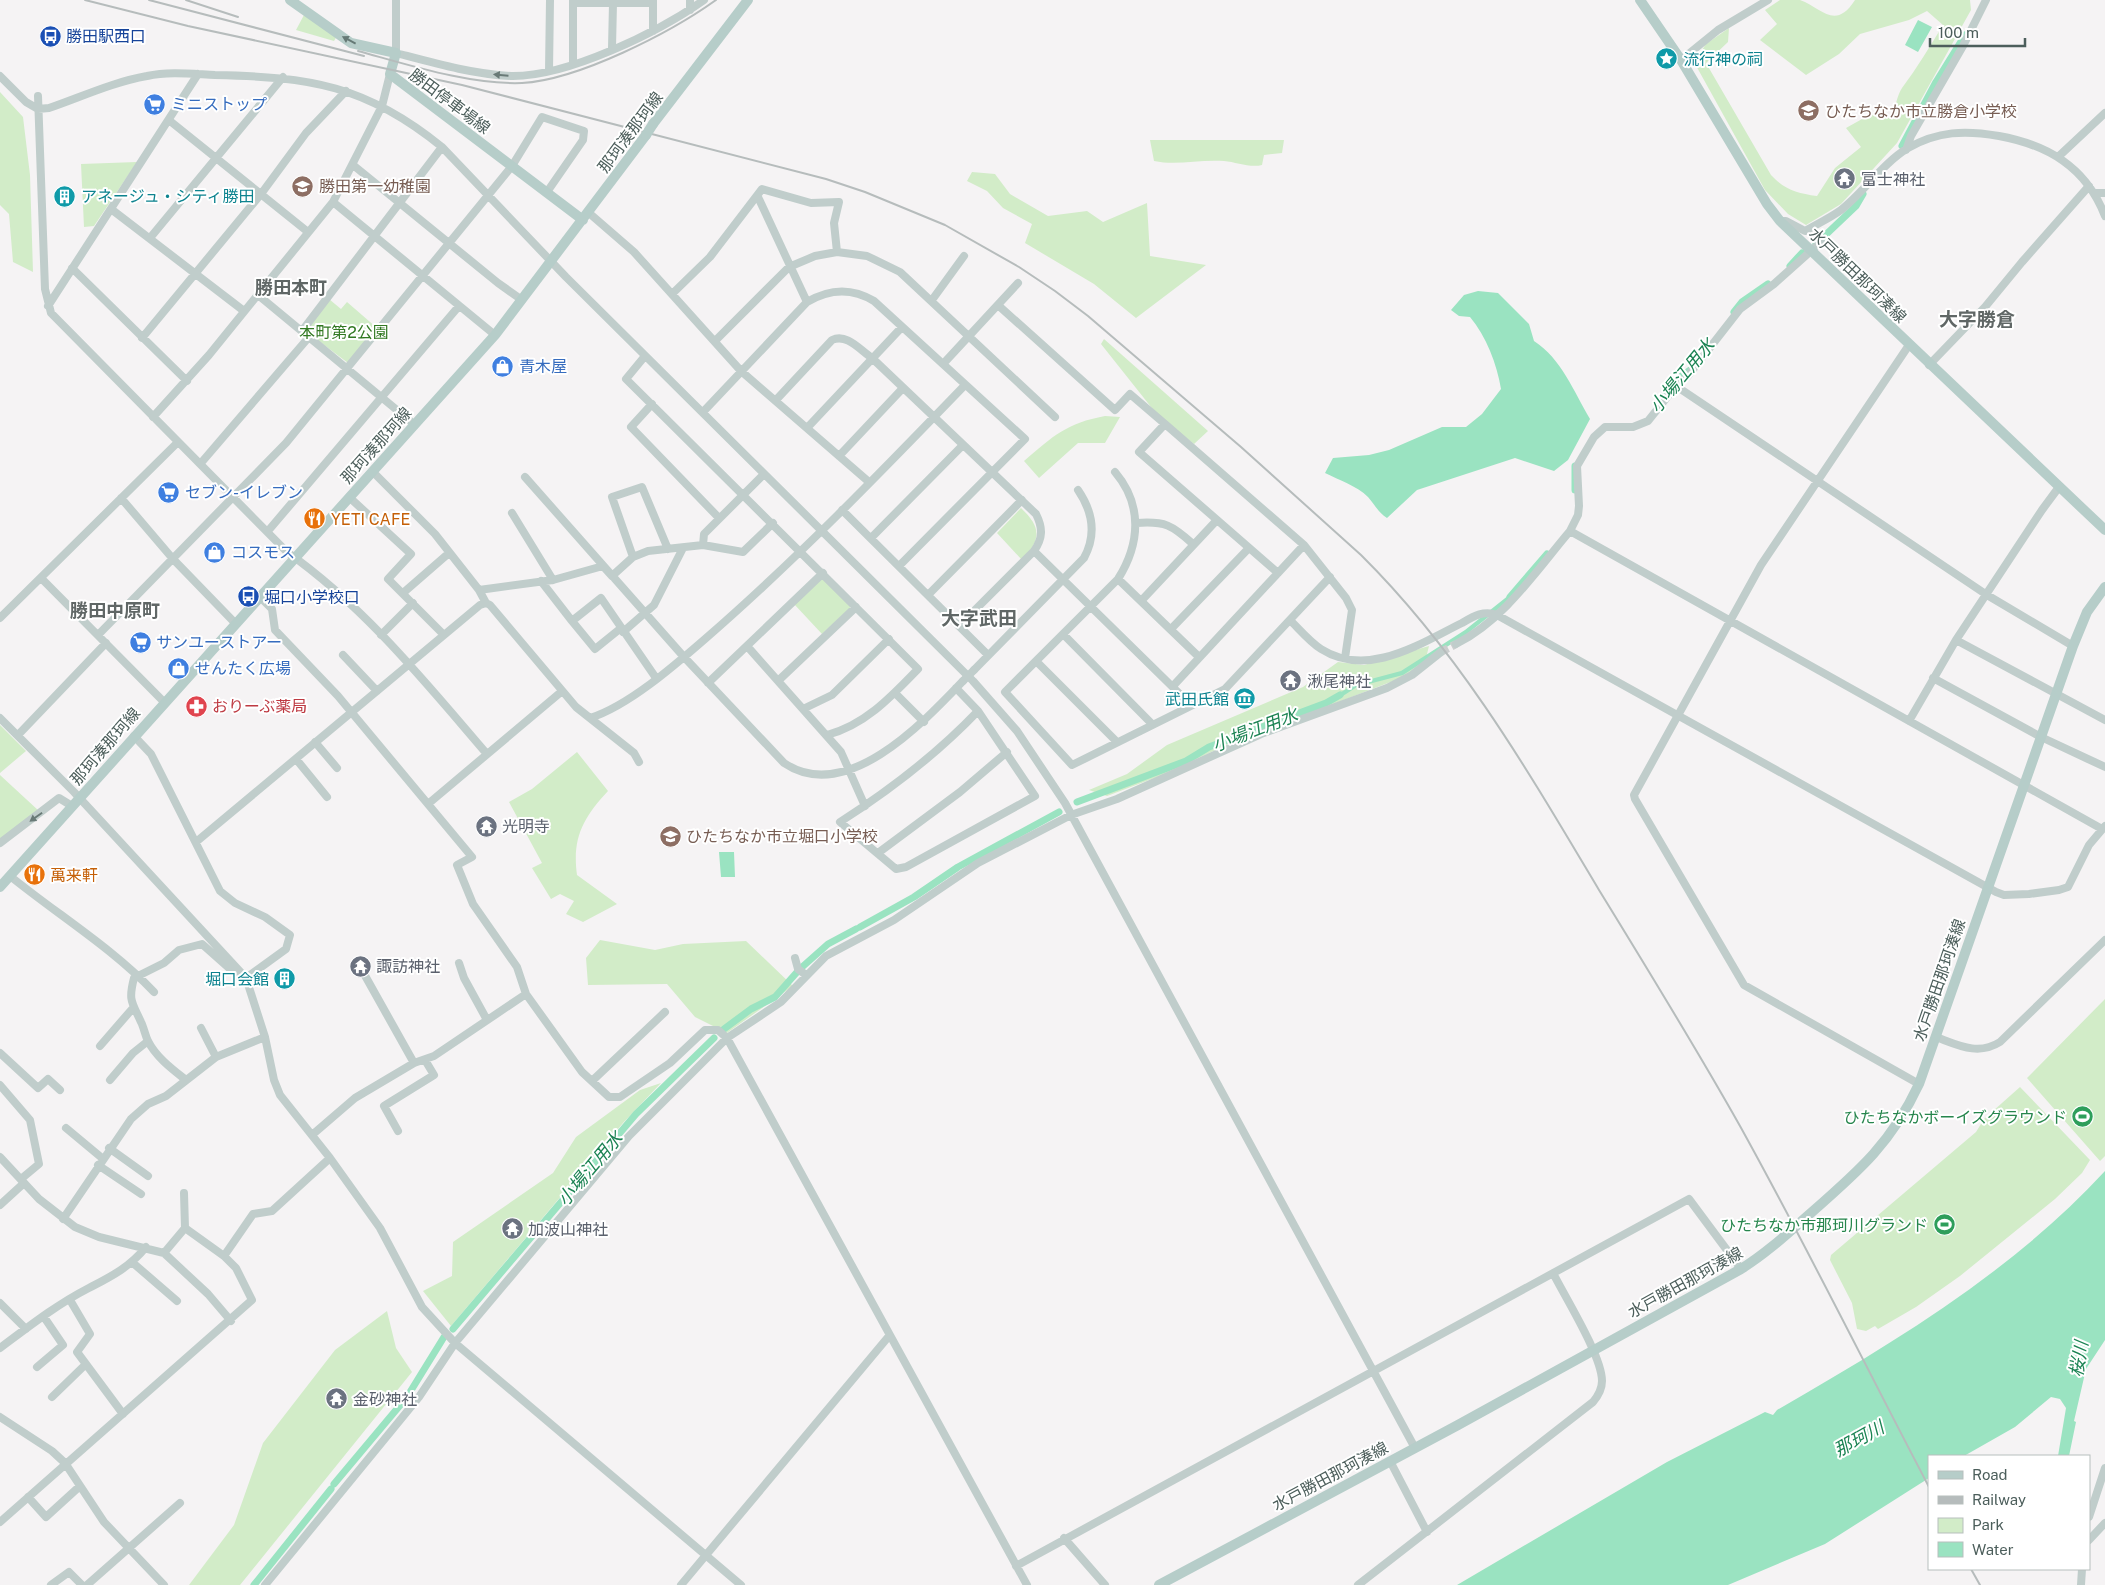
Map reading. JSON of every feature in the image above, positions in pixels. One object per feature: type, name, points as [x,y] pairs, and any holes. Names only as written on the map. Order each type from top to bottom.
[{"type":"main road","name":"那珂湊那珂線","points":[[0,887],[495,335],[748,0]]},
{"type":"main road","name":"水戸勝田那珂湊線","points":[[1640,0],[1681,60],[1766,204],[1780,221],[1929,365],[2105,530]]},
{"type":"main road","name":"勝田停車場線","points":[[292,2],[351,43],[396,53],[390,74],[547,192],[586,216]]},
{"type":"main road","name":"水戸勝田那珂湊線","points":[[1159,1585],[1741,1269],[1772,1248],[1866,1164],[1898,1124],[1919,1084],[1987,885],[2073,646],[2087,612],[2105,587]]},
{"type":"street","points":[[396,0],[396,53],[483,73],[512,76],[549,71],[573,64],[653,31],[704,0]]},
{"type":"street","points":[[549,71],[550,0]]},
{"type":"street","points":[[690,0],[690,10]]},
{"type":"street","points":[[1681,60],[1718,30],[1768,0]]},
{"type":"street","points":[[1906,150],[1911,136],[1963,46],[1986,0]]},
{"type":"street","points":[[573,64],[573,2],[613,4],[653,2],[653,31]]},
{"type":"street","points":[[612,48],[613,4]]},
{"type":"street","points":[[48,306],[170,121],[198,74]]},
{"type":"street","points":[[0,76],[31,106],[38,109],[49,108],[146,76],[198,74],[283,77],[318,82],[382,106],[422,131],[442,147],[645,356],[995,705],[1035,756],[1071,815],[1374,1370],[1414,1448]]},
{"type":"street","points":[[153,417],[187,381],[333,202],[382,106],[390,74]]},
{"type":"street","points":[[150,238],[283,77]]},
{"type":"street","points":[[142,338],[261,194],[306,133],[346,91]]},
{"type":"street","points":[[38,96],[45,289],[51,313],[294,557],[315,572],[409,663],[487,754]]},
{"type":"street","points":[[2058,158],[2105,113]]},
{"type":"street","points":[[98,635],[286,444],[512,166],[542,117],[584,131],[583,140],[547,192]]},
{"type":"street","points":[[170,121],[216,160],[308,232]]},
{"type":"street","points":[[1780,221],[1786,221],[1805,231],[1841,210],[1906,150],[1939,134],[1961,131],[2024,140],[2040,146],[2058,158],[2092,189],[2105,216]]},
{"type":"street","points":[[302,331],[442,147]]},
{"type":"street","points":[[353,165],[449,244],[522,300]]},
{"type":"street","points":[[672,294],[710,257],[758,197],[762,189],[811,204],[839,202],[834,223],[837,252]]},
{"type":"street","points":[[2092,189],[2105,193]]},
{"type":"street","points":[[1929,365],[1985,307],[2022,262],[2092,189]]},
{"type":"street","points":[[758,197],[789,267],[807,302]]},
{"type":"street","points":[[333,202],[495,335]]},
{"type":"street","points":[[111,209],[244,311]]},
{"type":"street","points":[[586,216],[634,252],[741,371],[869,482]]},
{"type":"street","points":[[1456,644],[1470,637],[1498,615],[1570,531],[1578,515],[1579,506],[1577,466],[1594,437],[1605,427],[1633,427],[1648,421],[1676,386],[1688,377],[1740,309],[1821,242]]},
{"type":"street","points":[[715,342],[789,267],[816,256],[837,252],[867,256],[893,268],[932,300],[1055,417]]},
{"type":"street","points":[[932,300],[964,256]]},
{"type":"street","points":[[72,268],[187,381]]},
{"type":"street","points":[[943,364],[999,306],[1018,283]]},
{"type":"street","points":[[702,412],[807,302],[824,293],[850,292],[874,301],[1024,440],[899,566]]},
{"type":"street","points":[[258,295],[415,425]]},
{"type":"street","points":[[268,531],[460,306]]},
{"type":"street","points":[[999,306],[1115,410],[1130,394],[1304,545],[1330,577],[1352,610],[1345,658]]},
{"type":"street","points":[[806,428],[902,327]]},
{"type":"street","points":[[201,464],[309,337]]},
{"type":"street","points":[[776,400],[832,340],[838,337],[846,339],[872,358],[1036,514],[1040,522],[1041,538],[1034,551],[960,626]]},
{"type":"street","points":[[1910,345],[1761,565],[1636,789],[1635,799],[1744,985],[1919,1084]]},
{"type":"street","points":[[645,356],[626,379],[744,494],[918,669],[895,693],[860,721],[843,731],[827,735]]},
{"type":"street","points":[[590,718],[605,714],[684,657],[801,551],[966,385]]},
{"type":"street","points":[[1676,386],[1987,594],[2073,646]]},
{"type":"street","points":[[839,456],[903,388]]},
{"type":"street","points":[[652,404],[631,427],[719,518]]},
{"type":"street","points":[[1165,424],[1139,452],[1248,549],[1278,573]]},
{"type":"street","points":[[0,618],[178,442]]},
{"type":"street","points":[[871,538],[963,445]]},
{"type":"street","points":[[373,472],[435,534],[479,590],[486,603],[490,605],[527,648],[561,692],[634,753],[640,762]]},
{"type":"street","points":[[1115,472],[1126,488],[1137,523],[1134,548],[1118,579],[1006,692],[1072,765],[1116,741],[1225,689],[1330,577]]},
{"type":"street","points":[[703,545],[704,534],[764,474]]},
{"type":"street","points":[[524,477],[708,684],[784,763],[793,769],[812,775],[824,775],[850,768],[898,742],[924,722],[962,681],[1065,580],[1084,558],[1092,536],[1091,513],[1078,490]]},
{"type":"street","points":[[633,557],[612,497],[642,487],[668,549]]},
{"type":"street","points":[[1908,721],[1956,640],[2059,487]]},
{"type":"street","points":[[350,497],[411,554],[388,579],[444,635]]},
{"type":"street","points":[[121,498],[173,559],[235,623]]},
{"type":"street","points":[[928,594],[1022,500]]},
{"type":"street","points":[[842,510],[988,655]]},
{"type":"street","points":[[512,513],[553,580]]},
{"type":"street","points":[[1142,600],[1216,521]]},
{"type":"street","points":[[612,576],[633,557],[648,551],[703,545],[743,552],[773,523]]},
{"type":"street","points":[[1137,523],[1163,523],[1171,526],[1193,544]]},
{"type":"street","points":[[1290,620],[1322,650],[1345,658],[1375,660],[1429,642],[1476,616],[1489,612],[1498,615],[1895,837],[2004,894],[2059,890],[2068,887],[2090,845],[2104,828],[1908,721],[1570,531]]},
{"type":"street","points":[[1173,686],[1304,545]]},
{"type":"street","points":[[541,582],[595,649],[646,613],[665,585],[684,548]]},
{"type":"street","points":[[1171,629],[1248,549]]},
{"type":"street","points":[[1034,551],[1191,705]]},
{"type":"street","points":[[403,593],[450,552]]},
{"type":"street","points":[[479,590],[553,580],[603,566]]},
{"type":"street","points":[[708,684],[823,573]]},
{"type":"street","points":[[41,578],[164,702]]},
{"type":"street","points":[[1118,579],[1142,600],[1199,657]]},
{"type":"street","points":[[259,596],[272,609],[275,630],[338,696],[350,713],[472,857],[457,865],[473,904],[517,967],[526,994],[582,1072],[608,1097],[620,1097],[670,1063],[705,1030],[718,1030],[727,1038],[1027,1585]]},
{"type":"street","points":[[572,621],[601,598],[617,618],[622,630],[656,678]]},
{"type":"street","points":[[381,635],[413,603]]},
{"type":"street","points":[[196,842],[409,663],[480,605],[486,603]]},
{"type":"street","points":[[779,680],[856,607]]},
{"type":"street","points":[[1063,634],[1152,724]]},
{"type":"street","points":[[803,709],[832,695],[889,640]]},
{"type":"street","points":[[1956,640],[2105,720]]},
{"type":"street","points":[[18,735],[106,643]]},
{"type":"street","points":[[747,646],[841,752],[850,768],[865,806]]},
{"type":"street","points":[[265,1585],[419,1397],[437,1367],[455,1343],[629,1136],[727,1038],[782,1002],[826,956],[894,920],[978,863],[1071,815],[1117,799],[1262,734],[1387,688],[1412,675],[1441,652]]},
{"type":"street","points":[[343,655],[376,691]]},
{"type":"street","points":[[1036,661],[1116,741]]},
{"type":"street","points":[[1933,678],[2041,737],[2105,767]]},
{"type":"street","points":[[956,688],[978,711],[1035,796],[906,867],[896,869],[840,822],[865,806],[952,738],[978,711]]},
{"type":"street","points":[[428,804],[561,692]]},
{"type":"street","points":[[895,693],[924,722]]},
{"type":"street","points":[[0,718],[18,735],[75,802],[246,978],[265,1037],[274,1080],[280,1096],[330,1158],[380,1228],[422,1307],[455,1343],[741,1585]]},
{"type":"street","points":[[134,736],[151,754],[220,891],[235,903],[265,917],[290,935],[286,949],[246,978],[238,976],[202,944],[179,950],[164,963],[134,978],[130,990],[133,1008],[142,1022],[148,1041],[159,1056],[186,1080]]},
{"type":"street","points":[[315,742],[337,768]]},
{"type":"street","points":[[878,853],[960,792],[1007,752]]},
{"type":"street","points":[[296,758],[327,796]]},
{"type":"street","points":[[0,844],[59,798],[75,802]]},
{"type":"street","points":[[10,876],[42,903],[115,955],[154,992]]},
{"type":"street","points":[[1936,1037],[1972,1050],[1991,1048],[2000,1042],[2105,940]]},
{"type":"street","points":[[795,958],[798,970],[806,975]]},
{"type":"street","points":[[459,963],[464,978],[487,1020]]},
{"type":"street","points":[[363,972],[414,1063]]},
{"type":"street","points":[[312,1135],[355,1098],[414,1063],[425,1060],[526,994]]},
{"type":"street","points":[[100,1046],[133,1008]]},
{"type":"street","points":[[592,1081],[665,1012]]},
{"type":"street","points":[[201,1028],[216,1057]]},
{"type":"street","points":[[63,1219],[109,1148],[131,1119],[148,1104],[166,1096],[216,1057],[265,1037]]},
{"type":"street","points":[[110,1080],[134,1053],[148,1041]]},
{"type":"street","points":[[0,1053],[38,1088],[48,1079],[60,1090]]},
{"type":"street","points":[[398,1131],[384,1106],[434,1075],[425,1060]]},
{"type":"street","points":[[0,1085],[30,1120],[39,1164],[2,1200]]},
{"type":"street","points":[[66,1128],[100,1162],[141,1194]]},
{"type":"street","points":[[109,1148],[148,1176]]},
{"type":"street","points":[[0,1157],[22,1182],[63,1219],[90,1234],[164,1253],[208,1294],[231,1321]]},
{"type":"street","points":[[224,1256],[253,1214],[272,1211],[330,1158]]},
{"type":"street","points":[[164,1253],[185,1228],[184,1193]]},
{"type":"street","points":[[1016,1566],[1064,1538],[1689,1199],[1741,1269]]},
{"type":"street","points":[[0,1522],[65,1463],[231,1321],[252,1300],[241,1275],[224,1256],[185,1228]]},
{"type":"street","points":[[0,1348],[70,1300],[133,1263],[146,1248]]},
{"type":"street","points":[[133,1263],[177,1301]]},
{"type":"street","points":[[1358,1585],[1593,1402],[1600,1392],[1602,1381],[1593,1350],[1553,1273]]},
{"type":"street","points":[[70,1300],[90,1334],[77,1352],[122,1414]]},
{"type":"street","points":[[0,1303],[26,1329]]},
{"type":"street","points":[[36,1367],[63,1344],[44,1317]]},
{"type":"street","points":[[681,1585],[890,1336]]},
{"type":"street","points":[[52,1397],[86,1364]]},
{"type":"street","points":[[0,1417],[52,1451],[65,1463],[104,1522],[164,1585]]},
{"type":"street","points":[[1390,1461],[1427,1532]]},
{"type":"street","points":[[2090,1514],[2105,1468]]},
{"type":"street","points":[[28,1497],[46,1518],[80,1486]]},
{"type":"street","points":[[87,1585],[180,1503]]},
{"type":"street","points":[[2090,1539],[2105,1523]]},
{"type":"street","points":[[1064,1538],[1105,1585]]},
{"type":"street","points":[[2081,1585],[2082,1570]]},
{"type":"street","points":[[51,1585],[69,1572],[82,1585]]},
{"type":"green space","points":[[1780,0],[1800,0],[1828,15],[1835,16],[1848,9],[1855,0],[1970,0],[1971,10],[1897,143],[1841,204],[1806,225],[1788,214],[1765,190],[1694,62],[1706,44],[1729,28],[1728,42],[1706,63],[1771,175],[1781,184],[1792,190],[1817,196],[1835,168],[1861,147],[1846,128],[1871,114],[1892,118],[1900,91],[1943,25],[1927,11],[1909,20],[1860,34],[1839,54],[1806,75],[1760,40],[1777,24],[1765,10]]},
{"type":"green space","points":[[304,15],[337,36],[334,41],[296,30]]},
{"type":"green space","points":[[0,92],[23,117],[30,175],[33,272],[13,262],[9,214],[0,205]]},
{"type":"green space","points":[[1150,140],[1284,140],[1282,153],[1264,155],[1262,165],[1253,166],[1224,161],[1171,163],[1154,161]]},
{"type":"green space","points":[[137,162],[94,226],[84,227],[81,164]]},
{"type":"green space","points":[[972,172],[995,174],[1010,194],[1048,216],[1087,211],[1103,222],[1147,203],[1150,256],[1206,265],[1136,318],[1094,284],[1025,243],[1032,224],[1003,208],[987,191],[967,181]]},
{"type":"green space","name":"本町第2公園","points":[[329,299],[341,309],[347,302],[377,328],[348,363],[307,332],[307,326]]},
{"type":"green space","points":[[1104,339],[1208,431],[1194,444],[1159,417],[1101,344]]},
{"type":"green space","points":[[1105,416],[1120,417],[1105,443],[1078,443],[1039,478],[1024,461],[1044,444],[1070,427],[1080,422]]},
{"type":"green space","points":[[1021,508],[1036,528],[1036,540],[1022,560],[997,533]]},
{"type":"green space","points":[[822,578],[851,605],[822,634],[794,604]]},
{"type":"green space","points":[[1429,646],[1425,662],[1401,678],[1226,745],[1165,774],[1107,796],[1089,790],[1127,774],[1167,745],[1303,687],[1338,662],[1364,665]]},
{"type":"green space","points":[[0,725],[26,751],[0,773]]},
{"type":"green space","points":[[577,752],[608,791],[592,810],[581,829],[576,850],[577,875],[617,904],[583,922],[566,914],[574,901],[560,894],[551,899],[532,868],[542,863],[509,802],[532,789]]},
{"type":"green space","points":[[0,775],[39,811],[0,839]]},
{"type":"green space","points":[[600,940],[655,950],[683,944],[746,941],[793,986],[727,1033],[695,1017],[667,984],[588,985],[586,958]]},
{"type":"green space","name":"ひたちなかボーイズグラウンド","points":[[2105,999],[2105,1156],[2100,1161],[2027,1078]]},
{"type":"green space","points":[[661,1083],[623,1123],[451,1326],[423,1291],[452,1276],[453,1242],[553,1173],[576,1137],[640,1090]]},
{"type":"green space","name":"ひたちなか市那珂川グランド","points":[[2020,1087],[2090,1160],[2082,1173],[2055,1199],[1960,1276],[1916,1307],[1878,1329],[1875,1326],[1866,1331],[1857,1329],[1852,1303],[1830,1260],[1831,1255],[1976,1132],[1984,1119]]},
{"type":"green space","points":[[387,1311],[396,1348],[412,1372],[240,1585],[189,1585],[234,1525],[263,1443],[335,1350]]},
{"type":"water","points":[[1918,20],[1932,27],[1918,52],[1905,45]]},
{"type":"water","points":[[1478,291],[1498,293],[1529,324],[1534,341],[1544,348],[1559,366],[1590,419],[1568,460],[1554,471],[1515,458],[1417,490],[1387,518],[1364,493],[1325,473],[1333,458],[1369,455],[1389,450],[1442,427],[1466,427],[1482,414],[1501,389],[1497,370],[1486,342],[1470,317],[1459,316],[1451,310],[1464,295]]},
{"type":"water","points":[[1509,595],[1511,599],[1467,634],[1403,675],[1357,687],[1335,701],[1333,697],[1356,683],[1401,671],[1465,630]]},
{"type":"water","points":[[719,852],[734,852],[735,877],[721,877]]},
{"type":"water","points":[[2105,1171],[2105,1340],[2086,1369],[2074,1421],[2076,1422],[2069,1455],[2058,1455],[2066,1408],[2060,1399],[2051,1397],[2015,1427],[1966,1455],[1928,1455],[1928,1479],[1825,1544],[1728,1585],[1457,1585],[1667,1462],[1765,1412],[1773,1415],[1777,1410],[1865,1358],[1951,1302],[2032,1241]]},
{"type":"waterway","name":"小場江用水","points":[[1902,146],[1936,82],[1965,35]]},
{"type":"waterway","name":"小場江用水","points":[[1816,244],[1856,206],[1863,194]]},
{"type":"waterway","name":"小場江用水","points":[[1790,266],[1802,253]]},
{"type":"waterway","name":"小場江用水","points":[[1734,312],[1742,302],[1768,284]]},
{"type":"waterway","name":"小場江用水","points":[[1665,396],[1673,382],[1690,370]]},
{"type":"waterway","name":"小場江用水","points":[[1575,466],[1575,490]]},
{"type":"waterway","name":"小場江用水","points":[[1510,597],[1547,554]]},
{"type":"waterway","name":"小場江用水","points":[[1077,802],[1186,761],[1209,747],[1326,703],[1340,695]]},
{"type":"waterway","name":"小場江用水","points":[[860,927],[914,897],[958,867],[1059,812]]},
{"type":"waterway","name":"小場江用水","points":[[801,968],[828,944],[856,929]]},
{"type":"waterway","name":"小場江用水","points":[[724,1029],[751,1009],[775,997],[798,971]]},
{"type":"waterway","name":"小場江用水","points":[[453,1329],[636,1114],[714,1038]]},
{"type":"waterway","name":"小場江用水","points":[[334,1484],[407,1397],[444,1337]]},
{"type":"waterway","name":"小場江用水","points":[[254,1585],[331,1489]]},
{"type":"tunnel","points":[[1441,652],[1456,644]]},
{"type":"railway","points":[[85,0],[188,26],[462,85],[826,179],[865,192],[945,225],[1019,267],[1088,316],[1241,447],[1361,555],[1397,593],[1461,673],[1546,801],[1723,1096],[1789,1216],[1928,1485]]},
{"type":"railway","points":[[149,0],[364,56]]},
{"type":"railway","points":[[186,0],[238,17]]},
{"type":"railway","points":[[358,51],[419,68],[482,81],[522,83],[545,80],[596,64],[623,53],[697,13],[716,0]]},
{"type":"railway","points":[[1972,1570],[1980,1585]]},
{"type":"place","name":"勝田駅西口","points":[[50,36]]},
{"type":"place","name":"流行神の祠","points":[[1667,59]]},
{"type":"place","name":"ミニストップ","points":[[155,104]]},
{"type":"place","name":"ひたちなか市立勝倉小学校","points":[[1809,111]]},
{"type":"place","name":"富士神社","points":[[1845,179]]},
{"type":"place","name":"勝田第一幼稚園","points":[[303,186]]},
{"type":"place","name":"アネージュ・シティ勝田","points":[[65,196]]},
{"type":"place","name":"青木屋","points":[[503,366]]},
{"type":"place","name":"セブン-イレブン","points":[[169,492]]},
{"type":"place","name":"YETI CAFE","points":[[315,519]]},
{"type":"place","name":"コスモス","points":[[215,552]]},
{"type":"place","name":"堀口小学校口","points":[[248,597]]},
{"type":"place","name":"サンユーストアー","points":[[140,642]]},
{"type":"place","name":"せんたく広場","points":[[179,668]]},
{"type":"place","name":"湫尾神社","points":[[1291,681]]},
{"type":"place","name":"武田氏館","points":[[1245,699]]},
{"type":"place","name":"おりーぶ薬局","points":[[196,706]]},
{"type":"place","name":"光明寺","points":[[486,826]]},
{"type":"place","name":"ひたちなか市立堀口小学校","points":[[670,836]]},
{"type":"place","name":"萬来軒","points":[[34,875]]},
{"type":"place","name":"諏訪神社","points":[[360,966]]},
{"type":"place","name":"堀口会館","points":[[285,979]]},
{"type":"place","name":"ひたちなかボーイズグラウンド","points":[[2083,1117]]},
{"type":"place","name":"ひたちなか市那珂川グランド","points":[[1944,1225]]},
{"type":"place","name":"加波山神社","points":[[512,1229]]},
{"type":"place","name":"金砂神社","points":[[337,1399]]},
{"type":"district","name":"勝田本町","points":[[291,288]]},
{"type":"district","name":"大字勝倉","points":[[1977,319]]},
{"type":"district","name":"勝田中原町","points":[[115,611]]},
{"type":"district","name":"大字武田","points":[[979,618]]},
{"type":"water label","name":"桜川","points":[[2079,1359]]},
{"type":"water label","name":"那珂川","points":[[1859,1439]]}]
